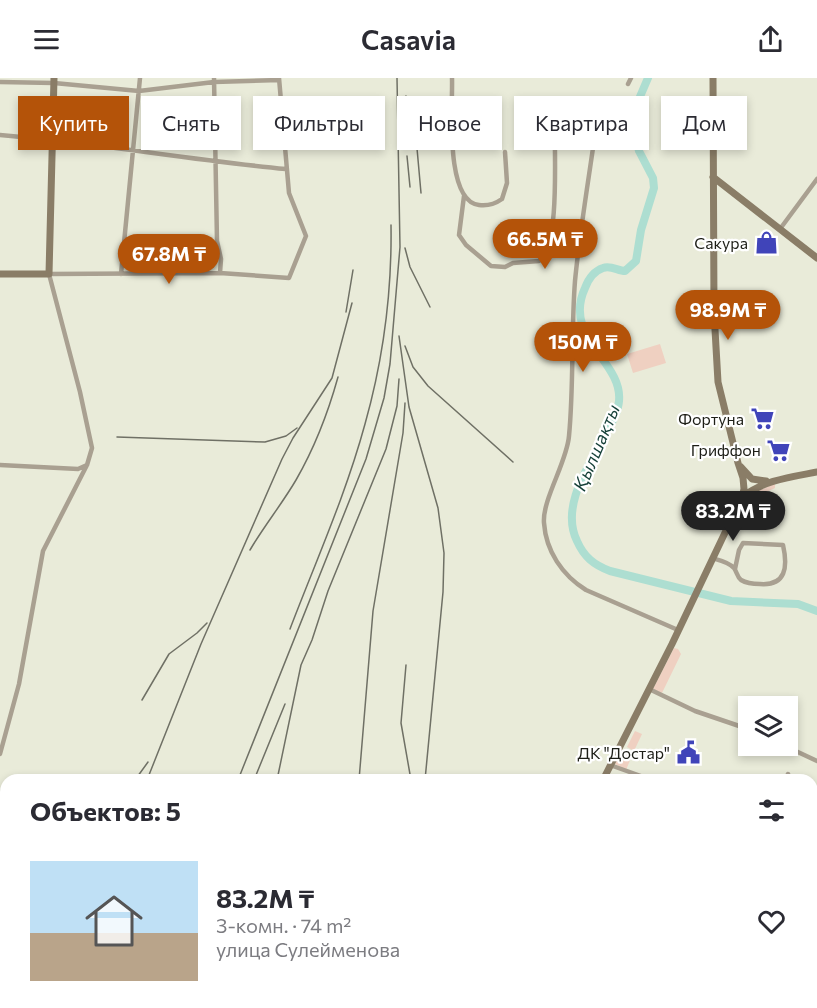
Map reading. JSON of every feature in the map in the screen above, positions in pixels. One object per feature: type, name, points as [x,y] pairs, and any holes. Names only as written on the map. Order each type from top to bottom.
[{"type":"street","points":[[121,274],[141,78]]},
{"type":"street","points":[[452,78],[453,160],[456,177],[464,196],[471,202],[479,205],[495,203],[502,199],[506,188],[505,152]]},
{"type":"street","points":[[628,84],[631,78]]},
{"type":"street","points":[[606,774],[742,497],[744,485],[718,382],[714,312],[713,78]]},
{"type":"street","points":[[0,82],[54,80],[139,91],[214,80],[279,79],[289,193],[306,236],[289,278],[220,273],[0,273]]},
{"type":"street","points":[[53,96],[54,80]]},
{"type":"street","points":[[214,80],[217,241],[221,259],[220,273]]},
{"type":"street","points":[[464,196],[459,235],[484,262],[494,267],[505,267],[513,263],[536,262],[542,259],[548,248],[554,214],[556,109],[588,110],[594,117],[596,127],[575,280],[569,438],[544,514],[548,542],[558,565],[576,584],[660,624],[678,630]]},
{"type":"street","points":[[0,135],[18,137]]},
{"type":"street","points":[[129,148],[215,162],[286,169]]},
{"type":"street","points":[[0,754],[19,684],[43,551],[87,465],[92,448],[49,274],[52,150]]},
{"type":"street","points":[[713,177],[817,258]]},
{"type":"street","points":[[780,229],[817,179]]},
{"type":"street","points":[[738,463],[752,479],[772,481]]},
{"type":"street","points":[[0,465],[78,469],[87,465]]},
{"type":"street","points":[[742,497],[758,486],[772,481],[817,472]]},
{"type":"street","points":[[712,558],[735,569],[738,577],[747,582],[767,585],[776,583],[784,570],[783,545],[743,543],[735,569]]},
{"type":"street","points":[[649,689],[695,711],[738,726]]},
{"type":"street","points":[[798,752],[817,761]]},
{"type":"street","points":[[610,765],[635,774]]},
{"type":"shaded area","points":[[660,344],[666,363],[633,373],[627,354]]},
{"type":"shaded area","points":[[775,484],[775,488],[760,495],[760,498],[739,521],[735,524],[732,522],[749,498],[760,490]]},
{"type":"shaded area","points":[[674,648],[678,649],[681,654],[662,693],[653,689]]},
{"type":"shaded area","points":[[635,731],[642,734],[634,751],[627,747]]},
{"type":"shaded area","points":[[626,750],[633,753],[626,770],[615,764],[616,761],[622,759]]},
{"type":"waterway","name":"Қылшақты","points":[[648,78],[639,99],[636,139],[639,151],[653,178],[654,188],[641,230],[636,261],[625,271],[609,267],[597,271],[586,285],[580,306],[581,321],[587,335],[612,374],[618,387],[619,401],[614,418],[585,473],[574,500],[573,528],[577,541],[586,556],[610,571],[731,601],[798,604],[817,611]]},
{"type":"railway","points":[[240,774],[366,459],[384,398],[390,364],[400,247],[397,78]]},
{"type":"railway","points":[[417,150],[421,193]]},
{"type":"railway","points":[[407,156],[410,187]]},
{"type":"railway","points":[[290,629],[349,476],[371,400],[388,300],[391,225]]},
{"type":"railway","points":[[405,248],[410,267],[430,307]]},
{"type":"railway","points":[[346,312],[353,270]]},
{"type":"railway","points":[[149,774],[201,644],[282,459],[332,378],[352,303]]},
{"type":"railway","points":[[399,336],[409,407],[438,508],[444,553],[443,592],[426,774]]},
{"type":"railway","points":[[405,346],[413,367],[428,386],[513,462]]},
{"type":"railway","points":[[250,550],[303,468],[320,430],[338,377]]},
{"type":"railway","points":[[278,774],[301,665],[328,591],[386,449],[397,406],[399,379]]},
{"type":"railway","points":[[359,774],[373,611],[403,433],[405,403]]},
{"type":"railway","points":[[117,437],[265,442],[286,436],[297,428]]},
{"type":"railway","points":[[142,700],[169,654],[207,623]]},
{"type":"railway","points":[[406,665],[401,723],[410,774]]},
{"type":"railway","points":[[256,774],[285,704]]},
{"type":"railway","points":[[139,774],[148,762]]},
{"type":"place","name":"Сакура","points":[[766,243]]},
{"type":"place","name":"Фортуна","points":[[762,419]]},
{"type":"place","name":"Гриффон","points":[[779,450]]},
{"type":"place","name":"ДК \"Достар\"","points":[[688,753]]}]
